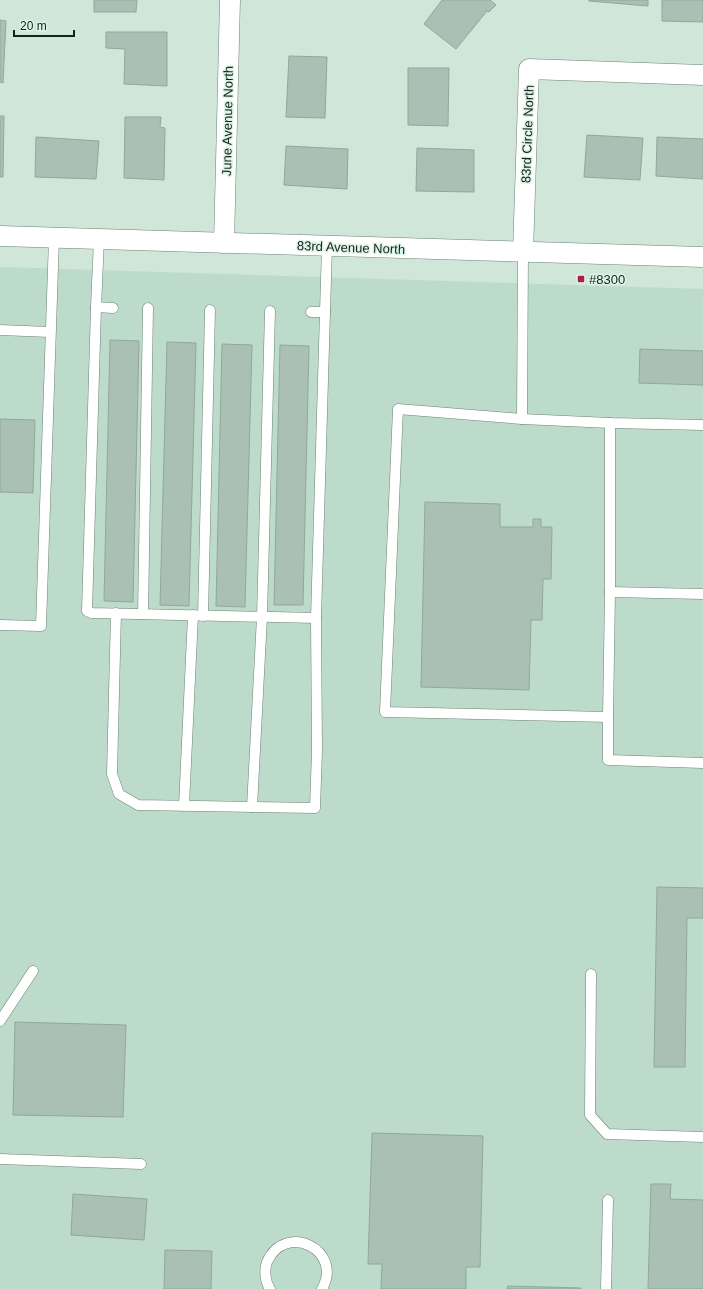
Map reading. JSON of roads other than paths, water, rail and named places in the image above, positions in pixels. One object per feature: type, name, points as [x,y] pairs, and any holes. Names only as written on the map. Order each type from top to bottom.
[{"type":"street","name":"June Avenue North","points":[[224,243],[230,0]]},
{"type":"street","name":"83rd Circle North","points":[[523,252],[529,69],[703,75]]},
{"type":"street","name":"83rd Avenue North","points":[[0,236],[703,257]]},
{"type":"lane","points":[[0,625],[41,626],[54,238]]},
{"type":"lane","points":[[99,239],[87,611],[92,613],[316,618]]},
{"type":"lane","points":[[116,613],[112,774],[119,794],[138,804],[315,808],[317,751],[316,618],[327,246]]},
{"type":"lane","points":[[522,419],[523,252]]},
{"type":"lane","points":[[96,307],[113,308]]},
{"type":"lane","points":[[143,614],[148,308]]},
{"type":"lane","points":[[184,806],[198,615],[210,310]]},
{"type":"lane","points":[[252,807],[262,617],[270,311]]},
{"type":"lane","points":[[311,312],[325,312]]},
{"type":"lane","points":[[0,330],[50,332]]},
{"type":"lane","points":[[608,717],[385,712],[398,409],[522,419],[703,425]]},
{"type":"lane","points":[[610,423],[608,760],[703,763]]},
{"type":"lane","points":[[610,592],[703,594]]},
{"type":"lane","points":[[0,1021],[33,971]]},
{"type":"lane","points":[[591,974],[590,1115],[607,1134],[703,1137]]},
{"type":"lane","points":[[0,1159],[141,1164]]},
{"type":"lane","points":[[606,1289],[608,1200]]},
{"type":"lane","points":[[270,1289],[265,1275],[266,1265],[270,1255],[287,1243],[298,1242],[307,1244],[316,1249],[322,1256],[326,1265],[327,1274],[325,1284],[322,1289]]},
{"type":"place","name":"#8300","points":[[581,279]]}]
